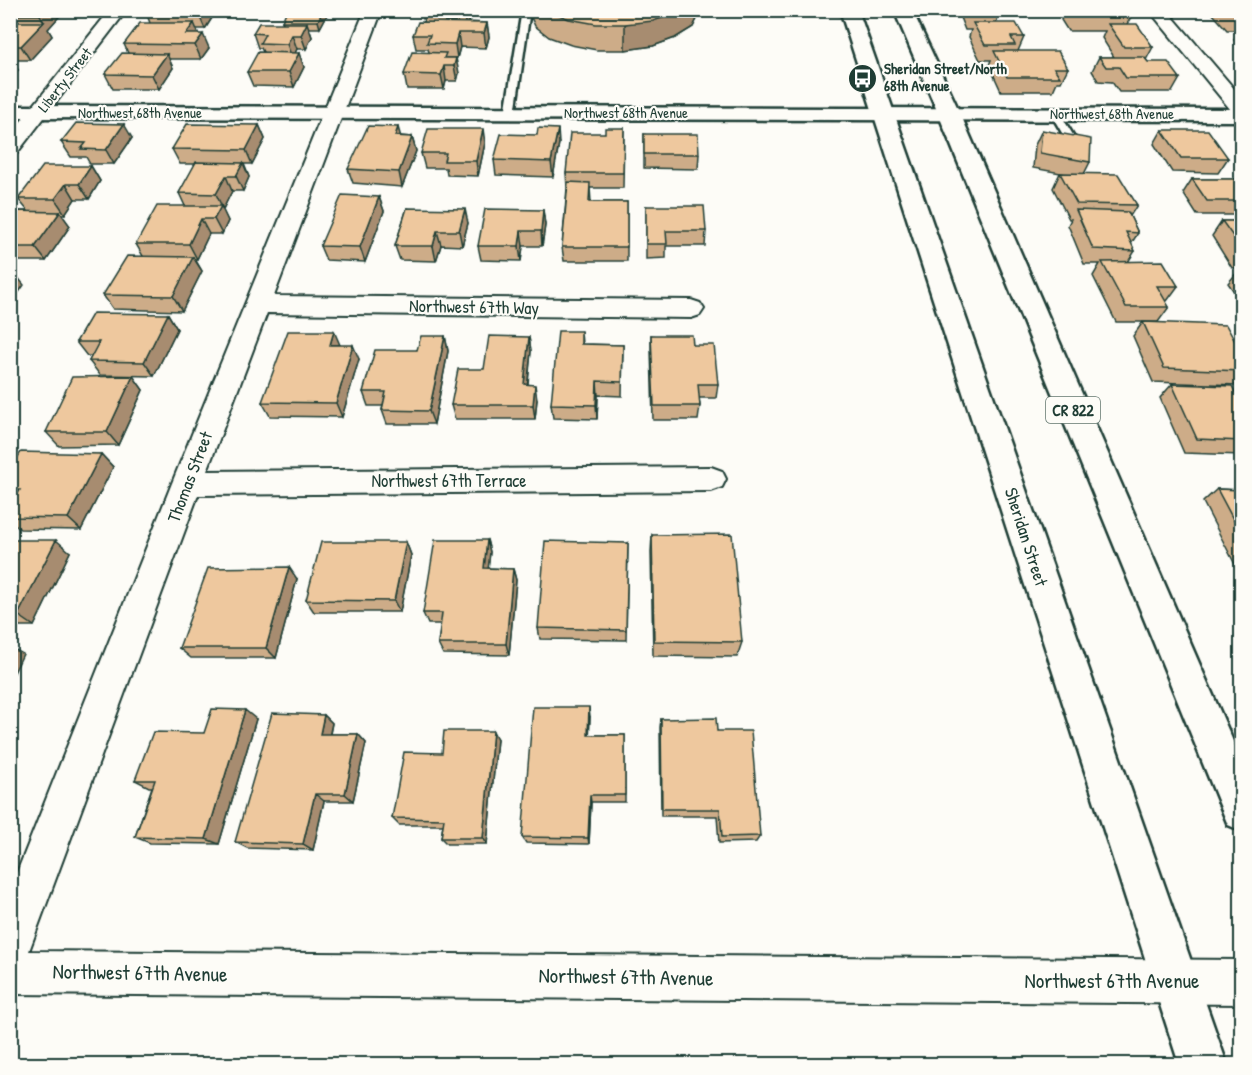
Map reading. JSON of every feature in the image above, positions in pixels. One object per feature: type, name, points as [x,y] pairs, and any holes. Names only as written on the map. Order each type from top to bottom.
[{"type":"main road","name":"Sheridan Street","points":[[849,10],[1203,1065]]},
{"type":"main road","name":"CR 822","points":[[903,10],[949,113],[1242,811]]},
{"type":"main road","name":"Northwest 68th Avenue","points":[[10,112],[1242,113]]},
{"type":"street","name":"Liberty Street","points":[[10,149],[119,10]]},
{"type":"street","name":"Thomas Street","points":[[10,945],[187,483],[335,114],[374,10]]},
{"type":"street","points":[[1157,10],[1242,113]]},
{"type":"street","name":"Northwest 67th Way","points":[[257,304],[691,309]]},
{"type":"street","name":"Northwest 67th Terrace","points":[[187,483],[711,479]]},
{"type":"street","name":"Northwest 67th Avenue","points":[[10,972],[1242,982]]},
{"type":"lane","points":[[510,114],[526,10]]},
{"type":"lane","points":[[1056,114],[1076,148]]},
{"type":"building","points":[[14,10],[44,10],[40,15],[10,15]]},
{"type":"building","points":[[150,10],[202,10],[199,15],[147,15]]},
{"type":"building","points":[[287,10],[323,10],[318,21],[282,21]]},
{"type":"building","points":[[424,10],[465,10],[464,15],[422,15]]},
{"type":"building","points":[[547,10],[680,10],[653,21],[596,24],[569,19]]},
{"type":"building","points":[[968,10],[996,10],[999,16],[970,16]]},
{"type":"building","points":[[1070,10],[1126,10],[1131,17],[1074,17]]},
{"type":"building","points":[[1231,10],[1242,10],[1242,16],[1236,16]]},
{"type":"building","points":[[10,22],[44,22],[21,46],[10,46]]},
{"type":"building","points":[[418,22],[487,23],[484,33],[458,33],[455,44],[427,43],[430,35],[413,35]]},
{"type":"building","points":[[140,23],[194,23],[186,34],[203,34],[195,45],[124,44]]},
{"type":"building","points":[[259,23],[307,23],[301,35],[292,35],[287,44],[260,43],[265,34],[253,33]]},
{"type":"building","points":[[973,23],[1016,23],[1024,37],[1011,37],[1015,45],[985,45]]},
{"type":"building","points":[[1108,24],[1137,24],[1153,47],[1124,47]]},
{"type":"building","points":[[994,51],[1058,51],[1068,68],[1054,68],[1060,77],[1007,77]]},
{"type":"building","points":[[258,52],[299,53],[289,72],[247,72]]},
{"type":"building","points":[[412,52],[446,53],[444,58],[456,58],[454,66],[444,66],[441,75],[404,74]]},
{"type":"building","points":[[122,53],[167,54],[152,75],[105,74]]},
{"type":"building","points":[[1099,57],[1144,57],[1148,62],[1168,62],[1180,78],[1126,78],[1119,67],[1106,67]]},
{"type":"building","points":[[76,123],[124,124],[106,150],[81,149],[86,143],[61,142]]},
{"type":"building","points":[[187,124],[259,125],[246,150],[172,149]]},
{"type":"building","points":[[368,126],[398,127],[395,136],[412,137],[399,172],[348,169]]},
{"type":"building","points":[[538,128],[558,129],[551,162],[494,160],[501,134],[537,135]]},
{"type":"building","points":[[605,128],[624,128],[623,173],[566,173],[570,133],[605,133]]},
{"type":"building","points":[[428,129],[483,129],[476,161],[444,161],[446,153],[421,153]]},
{"type":"building","points":[[1042,130],[1091,139],[1090,162],[1040,153]]},
{"type":"building","points":[[1162,130],[1208,130],[1228,158],[1181,158]]},
{"type":"building","points":[[644,134],[698,134],[699,154],[644,154]]},
{"type":"building","points":[[196,162],[243,163],[236,176],[226,176],[216,194],[179,193]]},
{"type":"building","points":[[43,166],[91,166],[79,184],[66,184],[55,199],[18,199]]},
{"type":"building","points":[[1060,173],[1118,174],[1137,205],[1077,204]]},
{"type":"building","points":[[1192,179],[1242,179],[1242,201],[1207,201]]},
{"type":"building","points":[[568,182],[590,183],[589,202],[627,202],[627,247],[562,247]]},
{"type":"building","points":[[342,195],[379,197],[360,247],[320,246]]},
{"type":"building","points":[[157,206],[221,206],[214,219],[201,219],[189,244],[136,244]]},
{"type":"building","points":[[646,206],[704,206],[706,231],[666,231],[667,244],[646,244]]},
{"type":"building","points":[[407,208],[465,209],[459,231],[437,231],[433,246],[395,246]]},
{"type":"building","points":[[485,209],[543,210],[541,231],[521,231],[519,246],[478,246]]},
{"type":"building","points":[[1076,210],[1128,212],[1138,233],[1126,232],[1135,251],[1093,249]]},
{"type":"building","points":[[10,211],[60,212],[35,247],[10,247]]},
{"type":"building","points":[[1222,221],[1242,221],[1242,249]]},
{"type":"building","points":[[127,256],[193,257],[173,296],[103,295]]},
{"type":"building","points":[[1163,261],[1178,286],[1157,286],[1169,307],[1126,307],[1102,262]]},
{"type":"building","points":[[93,313],[168,314],[144,362],[89,361],[99,342],[76,342]]},
{"type":"building","points":[[1143,322],[1226,325],[1242,354],[1242,371],[1164,368]]},
{"type":"building","points":[[288,331],[334,331],[330,345],[353,345],[336,403],[262,402]]},
{"type":"building","points":[[558,331],[581,331],[581,344],[623,345],[622,382],[597,381],[596,405],[551,404]]},
{"type":"building","points":[[651,335],[692,335],[693,345],[714,345],[718,384],[698,384],[700,406],[654,406]]},
{"type":"building","points":[[421,336],[445,336],[429,411],[382,410],[386,392],[363,392],[375,350],[417,350]]},
{"type":"building","points":[[489,336],[529,337],[524,384],[535,385],[533,405],[451,405],[458,369],[484,369]]},
{"type":"building","points":[[133,376],[107,432],[46,432],[72,377]]},
{"type":"building","points":[[1172,384],[1232,386],[1242,405],[1242,441],[1197,439]]},
{"type":"building","points":[[21,452],[101,454],[68,518],[10,517],[10,507],[20,490],[10,490],[10,469]]},
{"type":"building","points":[[1217,489],[1242,490],[1242,536]]},
{"type":"building","points":[[732,534],[742,642],[654,641],[652,535]]},
{"type":"building","points":[[10,540],[56,540],[18,615],[10,615]]},
{"type":"building","points":[[435,540],[487,540],[484,568],[513,569],[506,644],[438,644],[442,613],[423,613]]},
{"type":"building","points":[[545,541],[628,543],[626,630],[538,628]]},
{"type":"building","points":[[321,542],[406,542],[394,601],[306,600]]},
{"type":"building","points":[[289,567],[266,648],[179,648],[208,568]]},
{"type":"building","points":[[533,707],[589,707],[588,735],[625,735],[625,795],[590,795],[588,838],[522,837]]},
{"type":"building","points":[[212,709],[245,710],[206,839],[135,837],[155,780],[135,780],[153,732],[204,733]]},
{"type":"building","points":[[272,713],[324,715],[320,734],[358,734],[345,794],[315,794],[303,844],[235,842]]},
{"type":"building","points":[[716,718],[717,731],[751,731],[760,836],[722,837],[720,809],[662,809],[661,719]]},
{"type":"building","points":[[444,731],[493,731],[483,838],[441,838],[444,819],[392,818],[404,752],[442,753]]},
{"type":"place","name":"Sheridan Street/North 68th Avenue","points":[[863,78]]}]
